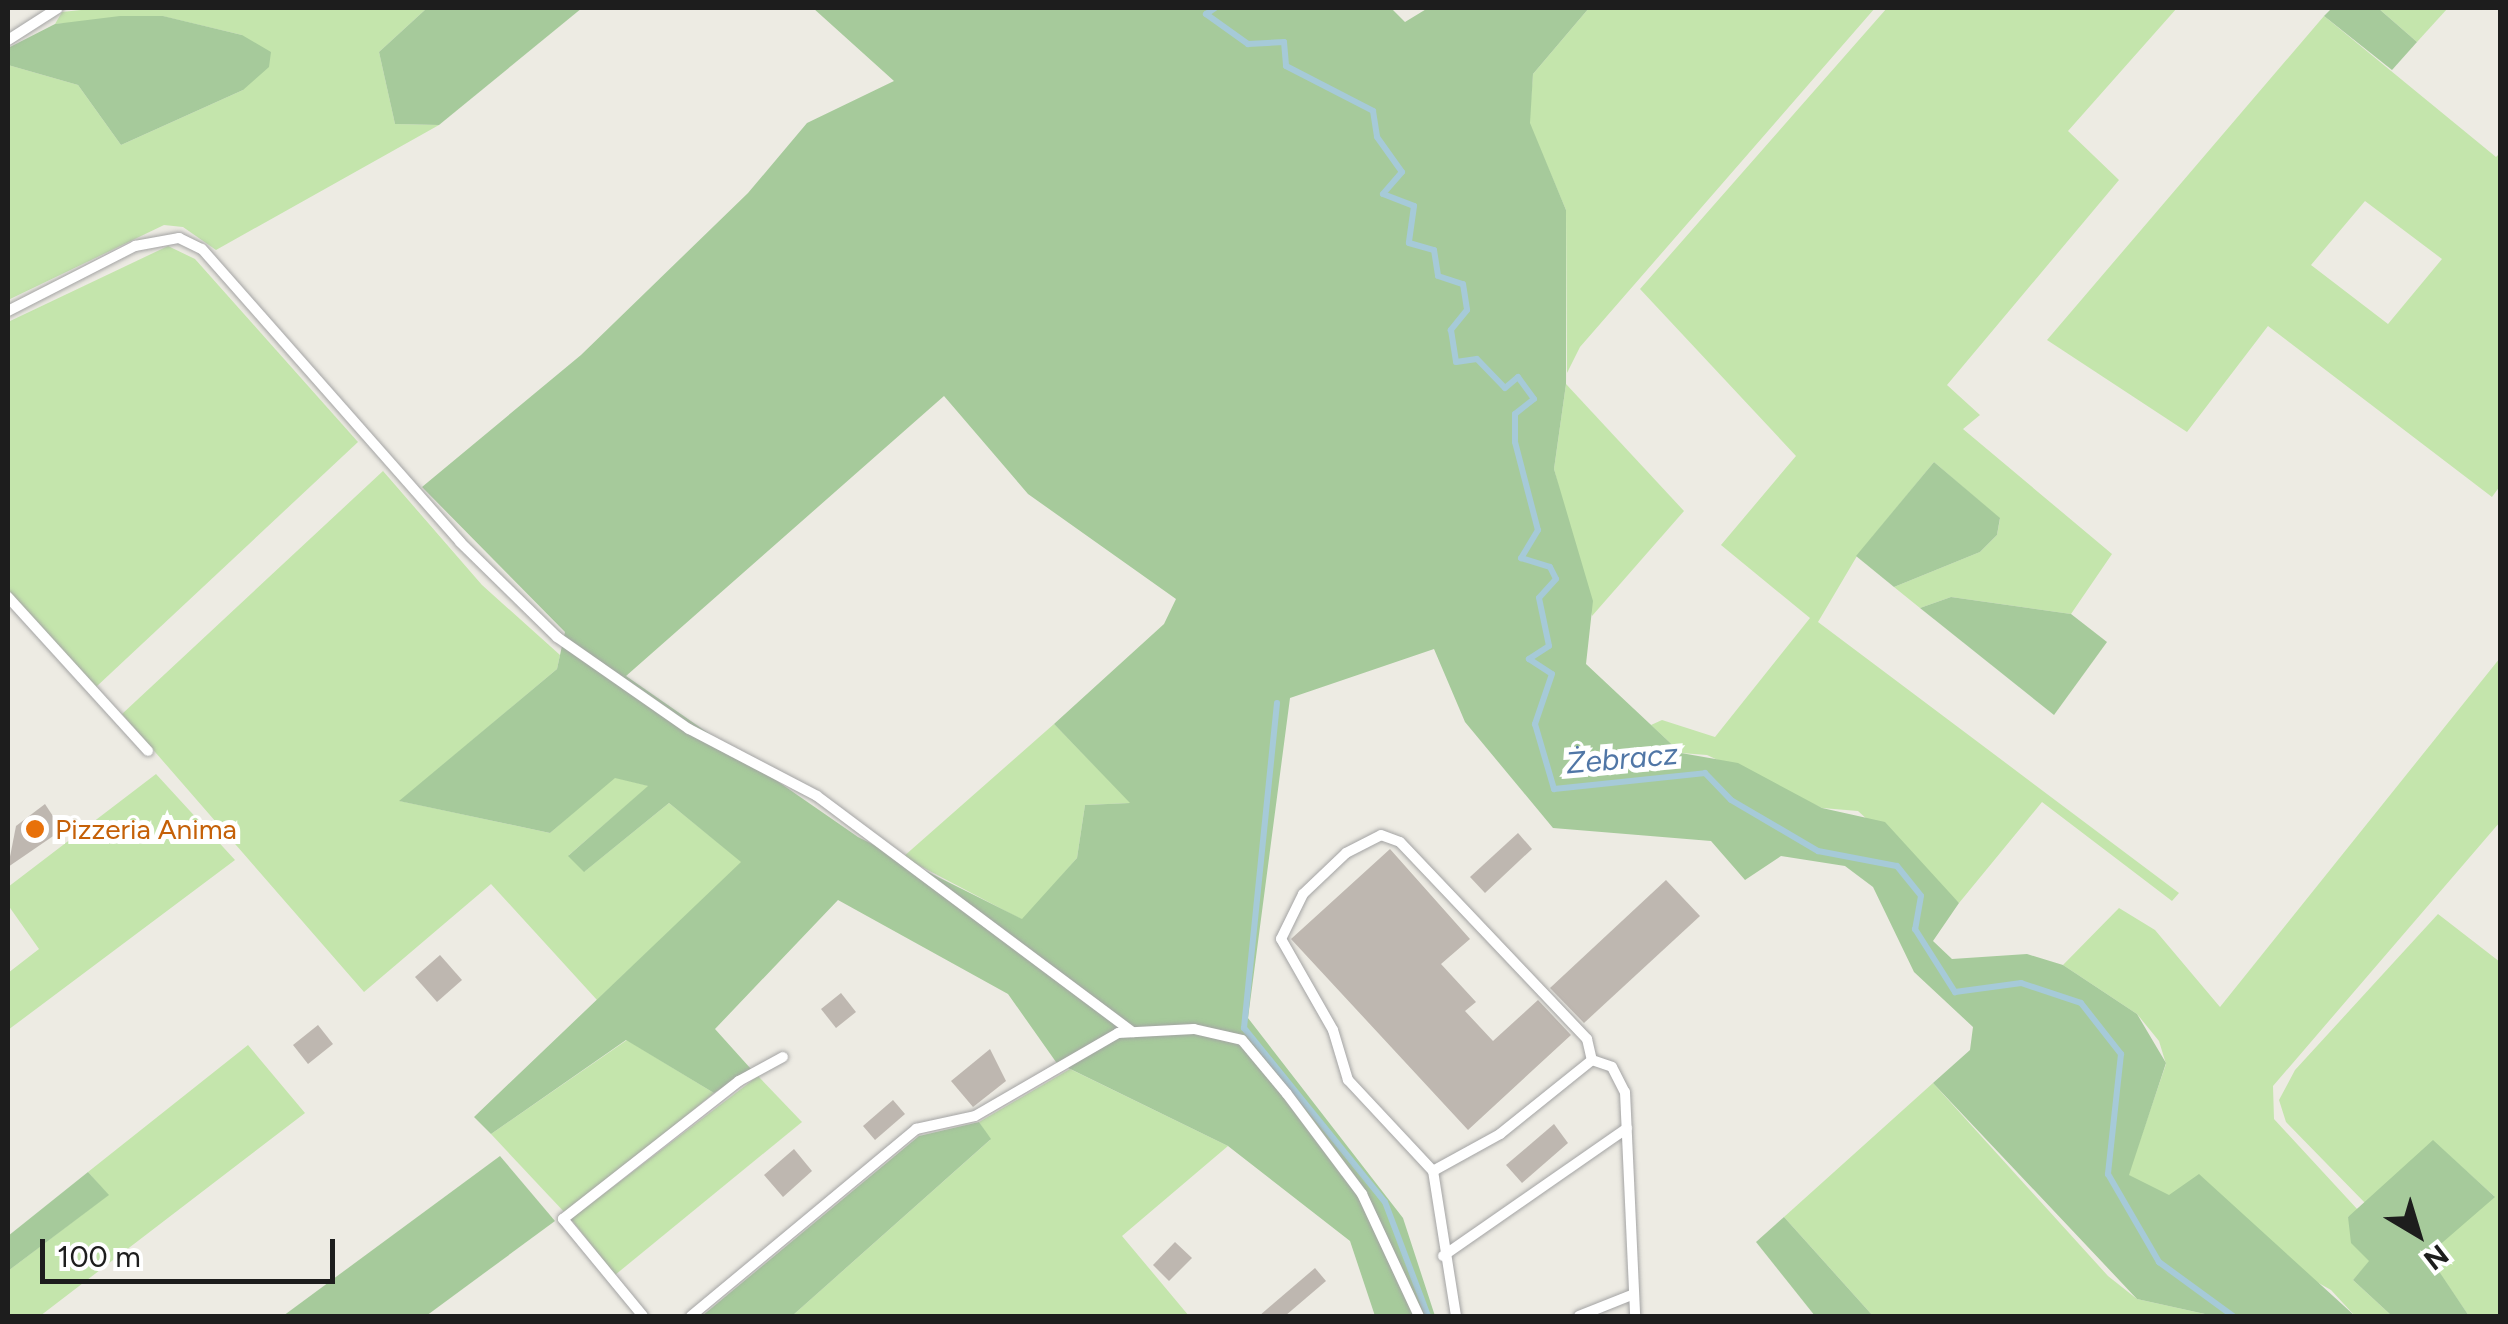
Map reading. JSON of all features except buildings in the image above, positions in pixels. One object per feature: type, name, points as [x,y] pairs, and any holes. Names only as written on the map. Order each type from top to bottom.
[{"type":"lane","points":[[8,40],[36,28],[58,8]]},
{"type":"lane","points":[[8,312],[135,246],[178,238],[202,249],[460,542],[557,637],[700,736],[818,796],[896,862],[1133,1032]]},
{"type":"lane","points":[[8,597],[148,751]]},
{"type":"lane","points":[[1456,1316],[1443,1256],[1433,1171],[1348,1080],[1333,1030],[1281,939],[1302,894],[1346,853],[1381,835],[1400,842],[1587,1039],[1592,1060]]},
{"type":"lane","points":[[691,1316],[916,1128],[975,1116],[1090,1046],[1133,1032],[1194,1030],[1242,1040],[1362,1194],[1419,1316]]},
{"type":"lane","points":[[643,1316],[563,1219],[740,1081],[783,1057]]},
{"type":"lane","points":[[1592,1060],[1612,1067],[1625,1092],[1635,1316]]},
{"type":"lane","points":[[1433,1171],[1500,1134],[1592,1060]]},
{"type":"lane","points":[[1443,1256],[1626,1128]]},
{"type":"lane","points":[[1579,1316],[1634,1294]]},
{"type":"green space","points":[[100,8],[427,8],[379,52],[395,124],[439,125],[216,250],[183,227],[164,225],[8,300],[8,65],[78,85],[121,145],[243,90],[242,35],[162,16],[55,24],[62,12]]},
{"type":"green space","points":[[427,8],[582,8],[439,125],[395,124],[379,52]]},
{"type":"green space","points":[[813,8],[1391,8],[1405,22],[1428,8],[1589,8],[1533,74],[1530,123],[1566,210],[1566,384],[1554,469],[1593,601],[1586,664],[1681,753],[1738,763],[1822,808],[1885,822],[1959,903],[1933,941],[1952,959],[2027,954],[2063,965],[2137,1014],[2166,1063],[2129,1175],[2169,1195],[2199,1174],[2355,1316],[2214,1316],[2137,1299],[1933,1083],[1970,1050],[1973,1027],[1914,972],[1873,887],[1845,866],[1781,856],[1745,880],[1711,841],[1553,828],[1465,722],[1434,649],[1290,698],[1248,1018],[1403,1218],[1435,1316],[1375,1316],[1350,1241],[1228,1146],[1056,1062],[1008,994],[838,900],[715,1029],[751,1069],[714,1093],[626,1040],[491,1134],[474,1117],[741,862],[669,803],[584,872],[568,856],[648,786],[615,778],[550,833],[399,801],[557,669],[565,632],[422,487],[581,355],[748,193],[807,123],[894,81]],"holes":[[[944,396],[1028,494],[1176,599],[1164,624],[1054,724],[1130,803],[1085,805],[1077,858],[1022,919],[858,837],[626,676]]]},
{"type":"green space","points":[[1589,8],[1875,8],[1580,347],[1567,373],[1566,210],[1529,123],[1533,74]]},
{"type":"green space","points":[[1887,8],[2177,8],[2068,131],[2119,180],[1947,385],[1980,415],[1963,429],[2112,554],[2071,614],[1951,597],[1920,608],[1894,587],[1980,552],[1997,535],[2000,519],[1934,462],[1857,556],[1818,622],[2179,893],[2172,901],[2042,802],[1959,903],[1858,811],[1822,808],[1707,755],[1681,753],[1651,725],[1662,720],[1715,737],[1810,618],[1721,545],[1796,456],[1640,289]]},
{"type":"green space","points":[[2332,8],[2378,8],[2417,42],[2392,70],[2324,16]]},
{"type":"green space","points":[[2378,8],[2446,8],[2447,9],[2417,42]]},
{"type":"green space","points":[[120,16],[163,16],[242,35],[271,52],[269,67],[243,90],[121,145],[78,85],[8,65],[8,48],[55,24]]},
{"type":"green space","points":[[2324,16],[2496,157],[2500,153],[2500,486],[2492,497],[2268,326],[2187,432],[2047,340]],"holes":[[[2365,201],[2442,259],[2388,324],[2311,265]]]},
{"type":"green space","points":[[168,246],[195,259],[358,442],[96,687],[8,590],[8,322]]},
{"type":"green space","points":[[1566,384],[1684,511],[1592,616],[1554,469]]},
{"type":"green space","points":[[1934,462],[2000,518],[1997,535],[1980,552],[1894,587],[1856,556]]},
{"type":"green space","points":[[383,471],[482,585],[560,655],[557,669],[400,801],[550,833],[614,777],[649,786],[569,855],[585,871],[669,803],[742,862],[597,1000],[491,884],[364,992],[122,714]]},
{"type":"green space","points":[[1951,597],[2071,614],[2107,642],[2054,715],[1920,608]]},
{"type":"green space","points":[[2500,658],[2500,822],[2273,1086],[2274,1119],[2358,1210],[2348,1217],[2370,1261],[2353,1280],[2392,1316],[2355,1316],[2331,1290],[2128,1175],[2166,1064],[2159,1041],[2137,1014],[2063,965],[2119,908],[2155,930],[2220,1007]]},
{"type":"green space","points":[[1054,724],[1131,803],[1085,805],[1077,858],[1023,920],[903,857]]},
{"type":"green space","points":[[156,774],[235,860],[8,1030],[8,973],[39,949],[8,905],[8,887]]},
{"type":"green space","points":[[2438,914],[2500,962],[2500,1316],[2469,1316],[2427,1255],[2494,1196],[2433,1141],[2366,1204],[2286,1122],[2279,1100],[2295,1070]]},
{"type":"green space","points":[[627,1040],[714,1093],[566,1214],[491,1134]]},
{"type":"green space","points":[[248,1045],[305,1113],[40,1316],[8,1316],[8,1271],[108,1195],[88,1172]]},
{"type":"green space","points":[[1070,1069],[1228,1146],[1122,1236],[1189,1316],[792,1316],[990,1140],[979,1122]]},
{"type":"green space","points":[[758,1076],[802,1122],[615,1275],[571,1219]]},
{"type":"green space","points":[[1933,1083],[2108,1276],[2137,1299],[2214,1316],[1873,1316],[1784,1217]]},
{"type":"green space","points":[[979,1122],[991,1139],[792,1316],[702,1316],[919,1136]]},
{"type":"green space","points":[[2433,1140],[2495,1197],[2428,1255],[2469,1316],[2392,1316],[2353,1280],[2369,1261],[2351,1243],[2348,1217]]},
{"type":"green space","points":[[500,1156],[555,1221],[426,1316],[283,1316]]},
{"type":"green space","points":[[88,1172],[109,1195],[8,1271],[8,1236]]},
{"type":"green space","points":[[1784,1217],[1873,1316],[1815,1316],[1756,1242]]},
{"type":"waterway","name":"Żebracz","points":[[1215,8],[1206,14],[1248,44],[1284,42],[1286,66],[1373,111],[1377,137],[1402,172],[1383,194],[1414,206],[1409,243],[1434,250],[1438,276],[1463,284],[1467,310],[1451,330],[1456,362],[1477,359],[1505,388],[1518,377],[1534,399],[1515,414],[1515,442],[1538,530],[1521,558],[1550,567],[1556,579],[1539,598],[1549,646],[1529,659],[1552,674],[1535,724],[1554,789],[1705,773],[1731,800],[1818,851],[1897,866],[1921,896],[1915,929],[1955,992],[2021,983],[2081,1003],[2121,1054],[2108,1174],[2159,1262],[2233,1316]]},
{"type":"waterway","points":[[1277,703],[1244,1028],[1385,1202],[1428,1316]]},
{"type":"place","name":"Pizzeria Anima","points":[[35,829]]}]
